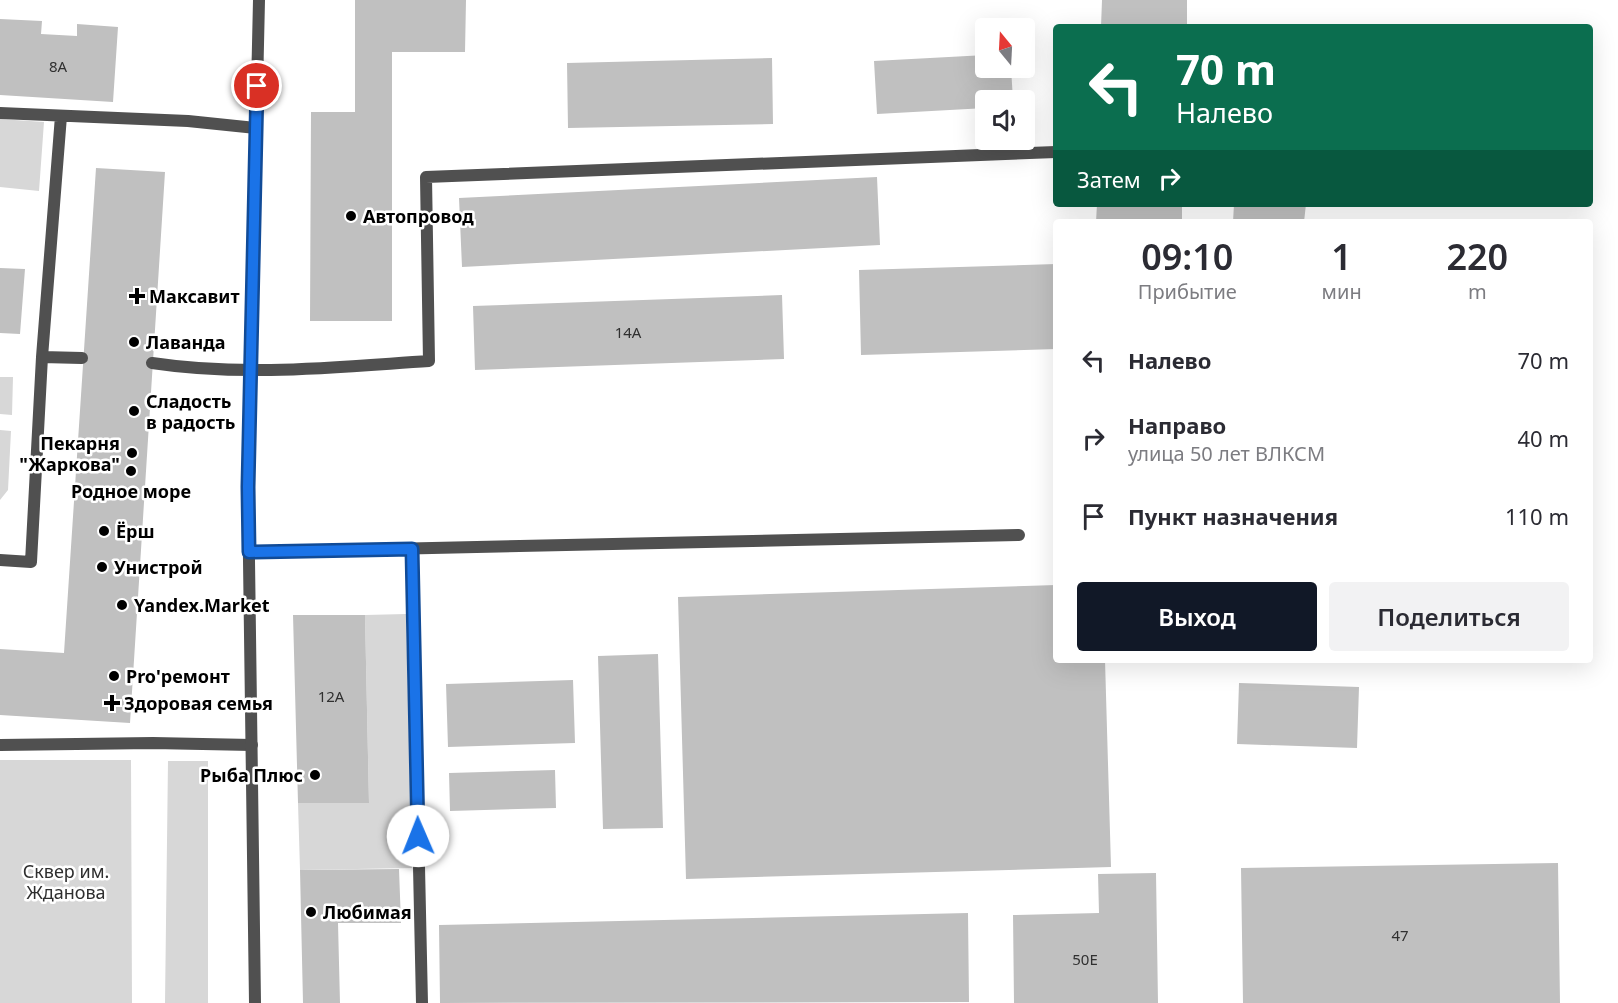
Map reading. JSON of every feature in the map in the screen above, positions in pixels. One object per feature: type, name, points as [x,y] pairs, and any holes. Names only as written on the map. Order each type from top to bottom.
[{"type":"street","points":[[255,1003],[248,487],[259,0]]},
{"type":"street","points":[[0,113],[188,122],[256,128]]},
{"type":"street","points":[[0,560],[31,562],[42,357],[62,116]]},
{"type":"street","points":[[152,363],[177,367],[251,371],[429,361],[426,177],[1053,152]]},
{"type":"street","points":[[42,357],[82,358]]},
{"type":"street","points":[[249,552],[1019,535]]},
{"type":"street","points":[[412,549],[422,1003]]},
{"type":"street","points":[[0,745],[153,743],[252,745]]},
{"type":"green space","points":[[0,119],[44,122],[39,191],[0,187]]},
{"type":"green space","points":[[0,377],[13,377],[12,415],[0,414]]},
{"type":"green space","points":[[0,430],[11,431],[8,490],[0,500]]},
{"type":"green space","points":[[406,614],[412,868],[300,870],[298,803],[369,803],[365,615]]},
{"type":"green space","name":"Сквер им. Жданова","points":[[0,760],[131,760],[132,1003],[0,1003]]},
{"type":"green space","points":[[168,761],[208,761],[208,1003],[165,1003]]},
{"type":"building","name":"Автопровод","points":[[355,0],[466,0],[465,52],[392,52],[392,321],[310,321],[311,112],[355,112]]},
{"type":"building","points":[[1102,0],[1187,0],[1187,24],[1101,24]]},
{"type":"building","points":[[0,19],[42,21],[41,34],[77,36],[77,24],[118,27],[113,102],[0,95]]},
{"type":"building","points":[[975,56],[975,78],[1012,78],[1012,90],[975,90],[975,109],[877,114],[874,61]]},
{"type":"building","points":[[772,58],[773,124],[568,128],[567,63]]},
{"type":"building","points":[[96,168],[165,172],[130,723],[0,715],[0,649],[64,653]]},
{"type":"building","points":[[877,177],[880,245],[462,267],[459,198]]},
{"type":"building","points":[[1097,207],[1182,207],[1182,219],[1096,219]]},
{"type":"building","points":[[1234,207],[1306,207],[1304,219],[1233,219]]},
{"type":"building","points":[[1053,264],[1053,349],[861,355],[859,270]]},
{"type":"building","points":[[0,268],[25,269],[20,334],[0,333]]},
{"type":"building","points":[[782,295],[784,359],[475,370],[473,306]]},
{"type":"building","points":[[1053,585],[1053,663],[1105,663],[1111,867],[686,879],[678,597]]},
{"type":"building","points":[[293,615],[365,615],[369,803],[298,803]]},
{"type":"building","points":[[658,654],[663,828],[603,829],[598,656]]},
{"type":"building","points":[[573,680],[575,743],[448,747],[446,684]]},
{"type":"building","points":[[1239,683],[1359,687],[1357,748],[1237,744]]},
{"type":"building","points":[[555,770],[556,808],[450,811],[449,773]]},
{"type":"building","points":[[1558,863],[1560,1003],[1243,1003],[1241,868]]},
{"type":"building","points":[[399,869],[401,923],[338,923],[340,1003],[303,1003],[300,870]]},
{"type":"building","points":[[1156,873],[1158,1003],[1014,1003],[1013,915],[1099,913],[1098,874]]},
{"type":"building","points":[[968,913],[969,1002],[440,1003],[439,925]]},
{"type":"place","name":"Автопровод","points":[[351,216]]},
{"type":"place","name":"Максавит","points":[[137,296]]},
{"type":"place","name":"Лаванда","points":[[134,342]]},
{"type":"place","name":"Сладость в радость","points":[[134,411]]},
{"type":"place","name":"Пекарня \"Жаркова\"","points":[[132,453]]},
{"type":"place","name":"Родное море","points":[[131,471]]},
{"type":"place","name":"Ёрш","points":[[104,531]]},
{"type":"place","name":"Унистрой","points":[[102,567]]},
{"type":"place","name":"Yandex.Market","points":[[122,605]]},
{"type":"place","name":"Pro'ремонт","points":[[114,676]]},
{"type":"place","name":"Здоровая семья","points":[[112,703]]},
{"type":"place","name":"Рыба Плюс","points":[[315,775]]},
{"type":"place","name":"Любимая","points":[[311,912]]},
{"type":"route","points":[[257,86],[248,487],[249,552],[412,549],[418,836]]}]
